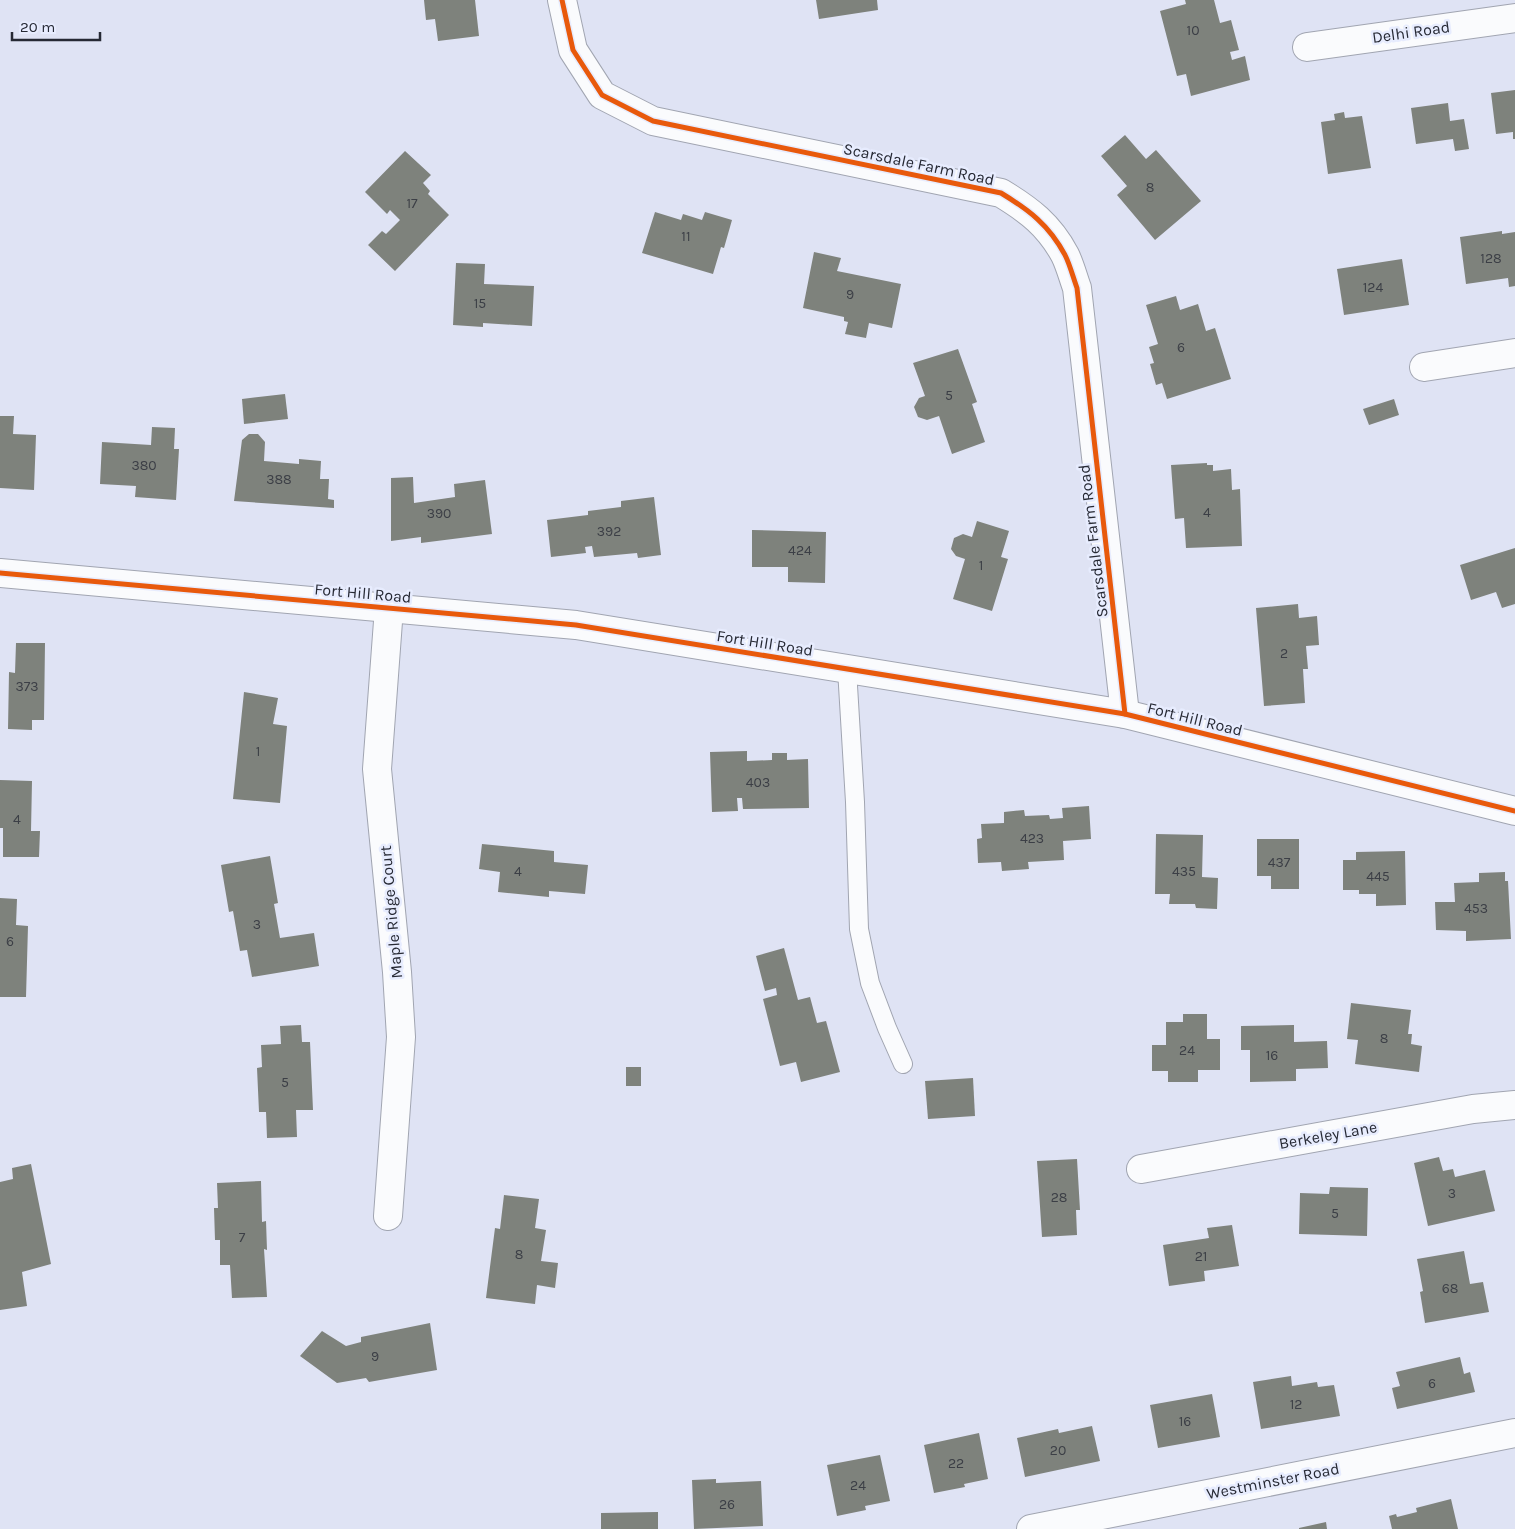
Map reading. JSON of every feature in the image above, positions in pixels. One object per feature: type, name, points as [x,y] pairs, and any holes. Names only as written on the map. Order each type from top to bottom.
[{"type":"street","name":"Scarsdale Farm Road","points":[[562,0],[573,50],[602,95],[653,121],[1001,193],[1028,210],[1048,230],[1066,256],[1077,288],[1126,714]]},
{"type":"street","name":"Delhi Road","points":[[1307,47],[1515,18]]},
{"type":"street","points":[[1424,367],[1515,353]]},
{"type":"street","name":"Fort Hill Road","points":[[0,573],[576,625],[1126,714],[1515,811]]},
{"type":"street","name":"Maple Ridge Court","points":[[388,1216],[401,1037],[397,972],[377,770],[389,608]]},
{"type":"street","name":"Berkeley Lane","points":[[1141,1169],[1472,1108],[1515,1105]]},
{"type":"street","name":"Westminster Road","points":[[1031,1529],[1515,1433]]},
{"type":"lane","points":[[846,669],[855,802],[859,929],[870,983],[903,1064]]},
{"type":"building","points":[[424,0],[475,0],[479,36],[438,41],[435,19],[426,20]]},
{"type":"building","points":[[816,0],[877,0],[878,10],[819,19]]},
{"type":"building","points":[[1185,0],[1214,0],[1220,23],[1231,20],[1239,50],[1230,52],[1232,60],[1245,56],[1250,80],[1191,96],[1186,74],[1177,76],[1160,11],[1186,4]]},
{"type":"building","points":[[1515,90],[1515,139],[1513,139],[1513,132],[1496,134],[1491,93]]},
{"type":"building","points":[[1448,103],[1450,121],[1464,119],[1469,149],[1455,151],[1453,139],[1416,144],[1411,108]]},
{"type":"building","points":[[1344,112],[1345,118],[1362,116],[1371,168],[1328,174],[1321,122],[1335,120],[1334,114]]},
{"type":"building","points":[[1125,135],[1146,159],[1156,150],[1201,201],[1155,240],[1117,195],[1127,186],[1101,156]]},
{"type":"building","points":[[405,151],[431,175],[423,183],[430,191],[428,194],[449,215],[395,271],[368,245],[382,231],[386,234],[400,220],[390,210],[387,214],[365,192]]},
{"type":"building","points":[[655,212],[681,220],[683,214],[702,220],[705,212],[732,220],[724,248],[721,247],[713,274],[642,253]]},
{"type":"building","points":[[1502,231],[1502,234],[1515,232],[1515,286],[1509,287],[1508,278],[1466,284],[1460,237]]},
{"type":"building","points":[[814,252],[841,258],[837,271],[901,284],[892,328],[869,323],[866,338],[845,334],[848,322],[844,321],[844,317],[803,308]]},
{"type":"building","points":[[1402,259],[1409,305],[1344,315],[1337,269]]},
{"type":"building","points":[[456,263],[485,264],[484,284],[534,286],[532,326],[483,323],[483,327],[453,325]]},
{"type":"building","points":[[1176,296],[1180,310],[1198,304],[1206,331],[1215,328],[1231,379],[1167,399],[1162,383],[1156,385],[1150,364],[1154,363],[1149,347],[1158,344],[1146,305]]},
{"type":"building","points":[[958,349],[977,402],[972,404],[985,442],[952,454],[939,416],[927,420],[918,417],[914,407],[919,398],[925,396],[913,363]]},
{"type":"building","points":[[285,394],[288,419],[244,424],[242,399]]},
{"type":"building","points":[[1394,399],[1399,415],[1369,425],[1363,409]]},
{"type":"building","points":[[0,416],[14,416],[13,434],[36,435],[34,490],[0,488]]},
{"type":"building","points":[[152,427],[175,428],[174,449],[179,449],[176,500],[135,497],[136,486],[100,484],[102,442],[151,445]]},
{"type":"building","points":[[249,434],[258,434],[265,442],[264,461],[299,464],[299,459],[321,461],[320,479],[329,479],[328,499],[334,500],[334,508],[234,501],[242,440]]},
{"type":"building","points":[[1207,463],[1207,465],[1213,465],[1213,471],[1231,469],[1232,490],[1240,489],[1242,546],[1186,548],[1184,518],[1175,519],[1171,465]]},
{"type":"building","points":[[413,477],[414,503],[455,497],[454,484],[485,480],[492,534],[421,543],[421,537],[391,541],[391,478]]},
{"type":"building","points":[[654,497],[661,555],[638,558],[637,553],[594,557],[592,546],[585,547],[586,553],[551,557],[547,520],[588,515],[588,511],[621,507],[621,501]]},
{"type":"building","points":[[977,521],[1009,531],[1001,557],[1008,559],[992,611],[953,599],[965,559],[956,556],[951,549],[954,538],[963,534],[972,537]]},
{"type":"building","points":[[752,530],[826,532],[825,583],[788,582],[788,567],[752,567]]},
{"type":"building","points":[[1515,548],[1515,604],[1502,608],[1496,592],[1471,600],[1460,565]]},
{"type":"building","points":[[1298,604],[1299,618],[1317,616],[1319,645],[1306,646],[1308,669],[1303,669],[1305,703],[1264,706],[1256,608]]},
{"type":"building","points":[[16,643],[45,643],[44,720],[32,720],[32,730],[8,729],[9,672],[15,673]]},
{"type":"building","points":[[244,692],[278,698],[273,724],[287,726],[280,803],[233,799]]},
{"type":"building","points":[[747,751],[747,761],[772,760],[772,753],[787,753],[787,760],[808,759],[809,808],[743,809],[742,798],[737,798],[738,811],[712,812],[710,752]]},
{"type":"building","points":[[0,780],[32,781],[31,831],[40,831],[39,857],[3,857],[3,828],[0,828]]},
{"type":"building","points":[[1089,806],[1091,839],[1063,841],[1064,860],[1028,862],[1029,869],[1002,871],[1001,862],[978,863],[977,839],[982,838],[981,824],[1004,823],[1004,812],[1024,810],[1025,816],[1049,815],[1050,819],[1063,818],[1062,808]]},
{"type":"building","points":[[1156,834],[1203,835],[1202,877],[1218,878],[1217,909],[1196,908],[1195,904],[1169,904],[1170,894],[1155,894]]},
{"type":"building","points":[[1257,839],[1299,839],[1299,889],[1271,889],[1271,876],[1257,876]]},
{"type":"building","points":[[482,844],[554,851],[554,862],[588,865],[585,894],[549,891],[549,897],[498,892],[500,872],[479,869]]},
{"type":"building","points":[[1405,851],[1406,905],[1376,906],[1376,894],[1359,894],[1359,890],[1343,890],[1343,860],[1356,860],[1356,852]]},
{"type":"building","points":[[270,856],[278,903],[274,904],[280,938],[314,933],[319,966],[252,977],[247,950],[240,951],[233,911],[229,912],[221,865]]},
{"type":"building","points":[[1505,872],[1505,881],[1508,881],[1511,939],[1466,941],[1466,931],[1436,930],[1435,902],[1455,902],[1454,883],[1479,882],[1479,873]]},
{"type":"building","points":[[0,898],[17,899],[16,925],[28,926],[26,997],[0,997]]},
{"type":"building","points":[[784,948],[798,1000],[810,997],[817,1023],[826,1021],[840,1072],[801,1082],[796,1062],[780,1066],[763,999],[777,995],[776,988],[765,991],[756,956]]},
{"type":"building","points":[[1351,1003],[1411,1010],[1408,1034],[1412,1034],[1411,1044],[1422,1046],[1419,1072],[1355,1064],[1358,1040],[1347,1039]]},
{"type":"building","points":[[1183,1014],[1207,1014],[1207,1039],[1220,1039],[1220,1070],[1198,1070],[1198,1082],[1168,1082],[1168,1071],[1152,1071],[1152,1045],[1166,1045],[1166,1022],[1183,1022]]},
{"type":"building","points":[[301,1025],[302,1042],[310,1042],[313,1110],[296,1110],[297,1137],[267,1138],[266,1112],[259,1112],[257,1068],[262,1067],[261,1045],[281,1044],[280,1026]]},
{"type":"building","points":[[1294,1025],[1294,1042],[1327,1041],[1328,1068],[1296,1069],[1296,1081],[1250,1082],[1250,1050],[1241,1050],[1241,1026]]},
{"type":"building","points":[[626,1067],[641,1067],[641,1086],[626,1086]]},
{"type":"building","points":[[973,1078],[975,1116],[928,1119],[925,1081]]},
{"type":"building","points":[[1439,1157],[1443,1171],[1453,1169],[1455,1177],[1485,1170],[1495,1211],[1428,1226],[1414,1163]]},
{"type":"building","points":[[1077,1159],[1080,1210],[1076,1210],[1077,1235],[1042,1237],[1037,1161]]},
{"type":"building","points":[[31,1164],[51,1264],[22,1272],[27,1306],[0,1310],[0,1182],[13,1179],[12,1168]]},
{"type":"building","points":[[261,1181],[262,1222],[266,1221],[267,1250],[264,1249],[267,1297],[232,1298],[230,1265],[220,1265],[220,1240],[215,1240],[214,1208],[218,1208],[217,1183]]},
{"type":"building","points":[[1330,1187],[1368,1188],[1367,1236],[1299,1234],[1300,1193],[1329,1194]]},
{"type":"building","points":[[504,1195],[539,1199],[535,1228],[546,1230],[541,1261],[558,1263],[555,1288],[537,1285],[535,1304],[486,1298],[495,1228],[500,1229]]},
{"type":"building","points":[[1232,1225],[1239,1266],[1204,1271],[1205,1281],[1169,1286],[1163,1245],[1209,1238],[1207,1228]]},
{"type":"building","points":[[1464,1251],[1470,1284],[1483,1282],[1489,1312],[1425,1323],[1420,1292],[1423,1291],[1417,1259]]},
{"type":"building","points":[[430,1323],[437,1370],[369,1382],[366,1378],[337,1383],[300,1356],[322,1331],[346,1346],[361,1342],[361,1337]]},
{"type":"building","points":[[1460,1357],[1464,1374],[1470,1372],[1475,1392],[1397,1409],[1392,1388],[1400,1386],[1396,1372]]},
{"type":"building","points":[[1291,1376],[1292,1386],[1317,1382],[1318,1387],[1334,1385],[1340,1416],[1261,1429],[1253,1382]]},
{"type":"building","points":[[1212,1394],[1220,1437],[1158,1448],[1150,1405]]},
{"type":"building","points":[[1092,1426],[1100,1461],[1025,1477],[1017,1438],[1058,1429],[1059,1433]]},
{"type":"building","points":[[979,1433],[988,1479],[964,1484],[965,1487],[934,1493],[924,1445]]},
{"type":"building","points":[[880,1455],[890,1501],[865,1506],[866,1510],[837,1516],[827,1465]]},
{"type":"building","points":[[716,1479],[716,1483],[761,1481],[763,1526],[694,1529],[692,1480]]},
{"type":"building","points":[[1451,1499],[1458,1529],[1392,1529],[1389,1516],[1396,1514],[1397,1517],[1417,1512],[1416,1508]]},
{"type":"building","points":[[658,1512],[658,1529],[601,1529],[601,1513]]},
{"type":"building","points":[[1326,1522],[1327,1529],[1299,1529],[1299,1528]]},
{"type":"cycle path","points":[[562,0],[573,50],[602,95],[653,121],[1001,193],[1038,219],[1052,235],[1065,255],[1077,288],[1125,714]]},
{"type":"cycle path","points":[[0,573],[576,625],[1125,714],[1515,811]]}]
